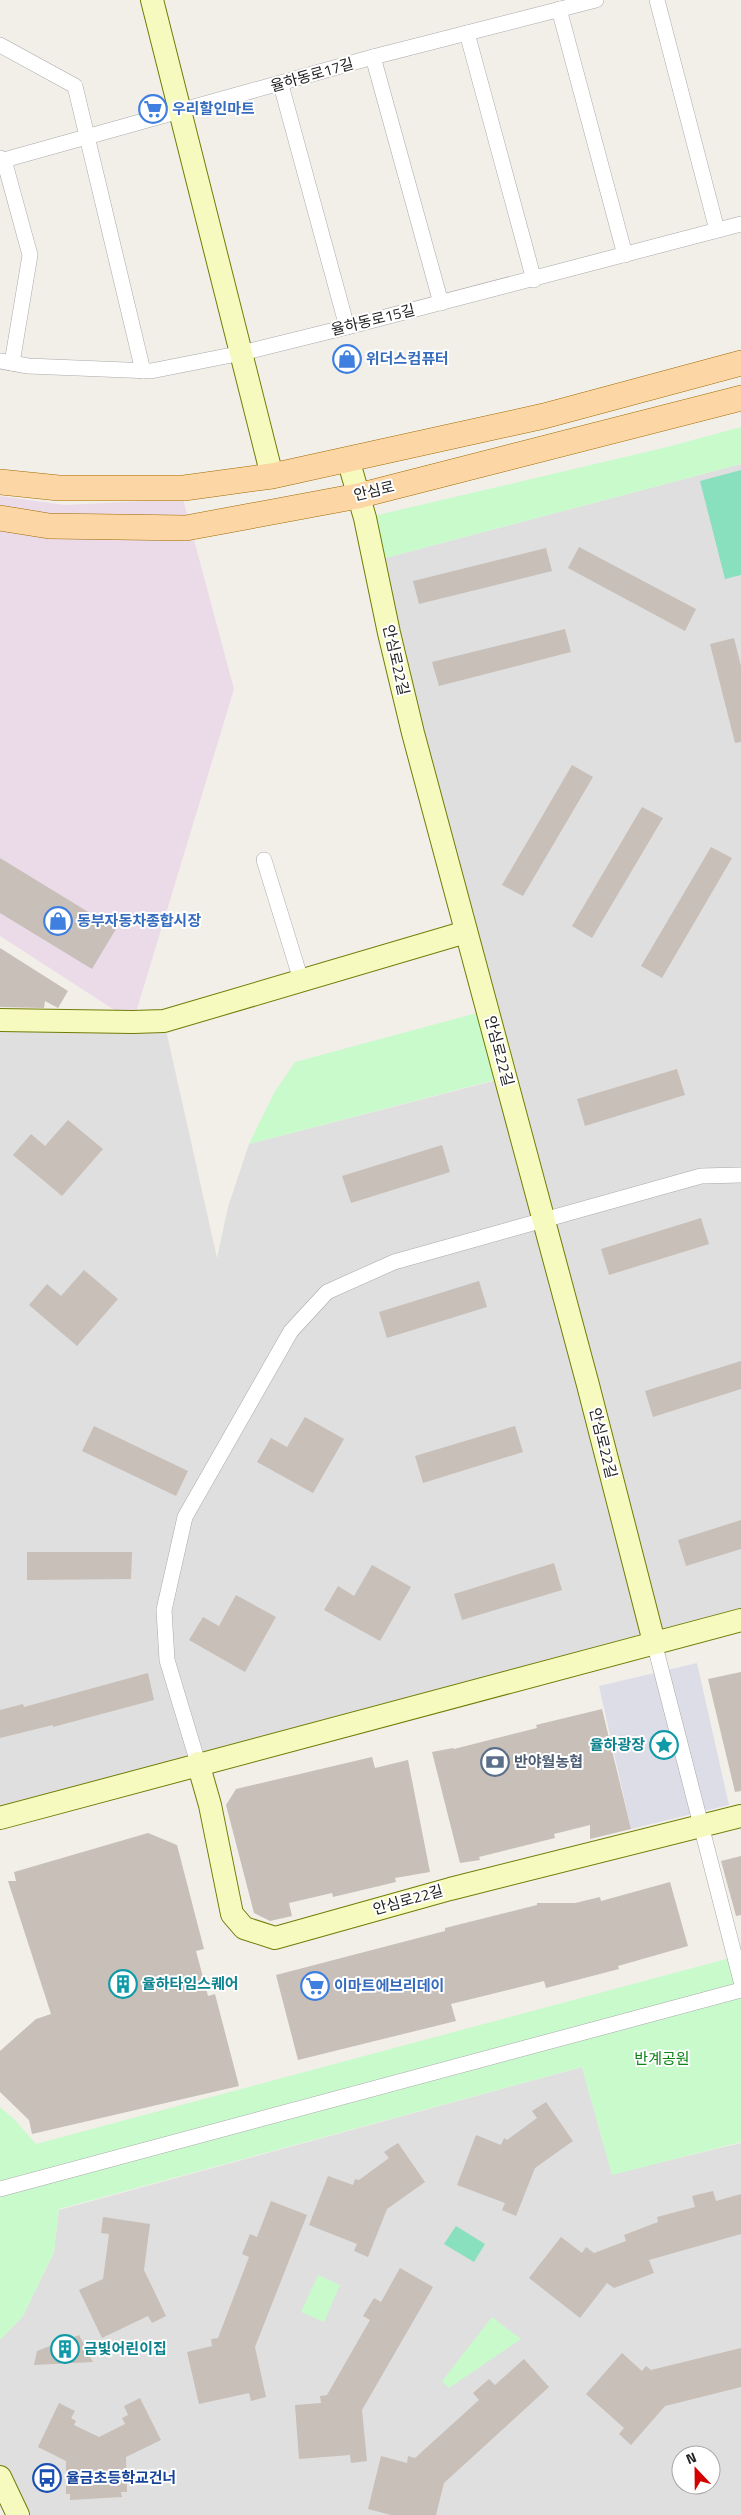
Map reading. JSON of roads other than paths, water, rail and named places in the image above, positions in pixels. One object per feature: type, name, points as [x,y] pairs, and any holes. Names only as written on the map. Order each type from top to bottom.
[{"type":"main road","points":[[0,482],[59,488],[184,488],[272,476],[544,416],[741,363]]},
{"type":"main road","name":"안심로","points":[[0,518],[49,526],[186,528],[358,496],[741,398]]},
{"type":"street","points":[[152,0],[182,111],[272,476]]},
{"type":"street","name":"율하동로17길","points":[[2,159],[281,85],[373,58],[596,0]]},
{"type":"street","points":[[657,0],[717,230]]},
{"type":"street","points":[[559,10],[625,255]]},
{"type":"street","points":[[467,33],[534,280]]},
{"type":"street","points":[[0,45],[75,86],[143,371]]},
{"type":"street","points":[[373,58],[441,303]]},
{"type":"street","points":[[281,85],[347,327]]},
{"type":"street","points":[[2,159],[30,255],[6,362]]},
{"type":"street","name":"율하동로15길","points":[[6,362],[28,366],[151,371],[242,354],[534,280],[741,224]]},
{"type":"street","name":"안심로22길","points":[[348,459],[365,518],[389,633],[413,733],[544,1220],[654,1642]]},
{"type":"street","points":[[264,860],[301,980]]},
{"type":"street","points":[[0,1020],[164,1021],[466,932]]},
{"type":"street","points":[[198,1763],[167,1660],[164,1610],[185,1517],[291,1331],[327,1292],[394,1262],[701,1176],[741,1174]]},
{"type":"street","points":[[0,1818],[198,1763],[741,1620]]},
{"type":"street","points":[[654,1642],[741,1981]]},
{"type":"street","name":"안심로22길","points":[[198,1763],[232,1914],[244,1928],[275,1938],[450,1888],[741,1816]]},
{"type":"street","points":[[0,2189],[741,1990]]},
{"type":"street","points":[[0,2477],[18,2515]]},
{"type":"place","name":"우리할인마트","points":[[153,109]]},
{"type":"place","name":"위더스컴퓨터","points":[[347,359]]},
{"type":"place","name":"동부자동차종합시장","points":[[58,921]]},
{"type":"place","name":"율하광장","points":[[664,1745]]},
{"type":"place","name":"반야월농협","points":[[495,1762]]},
{"type":"place","name":"율하타임스퀘어","points":[[123,1984]]},
{"type":"place","name":"이마트에브리데이","points":[[315,1986]]},
{"type":"place","name":"금빛어린이집","points":[[65,2349]]},
{"type":"place","name":"율금초등학교건너","points":[[47,2478]]},
{"type":"park label","name":"반계공원","points":[[662,2059]]}]
